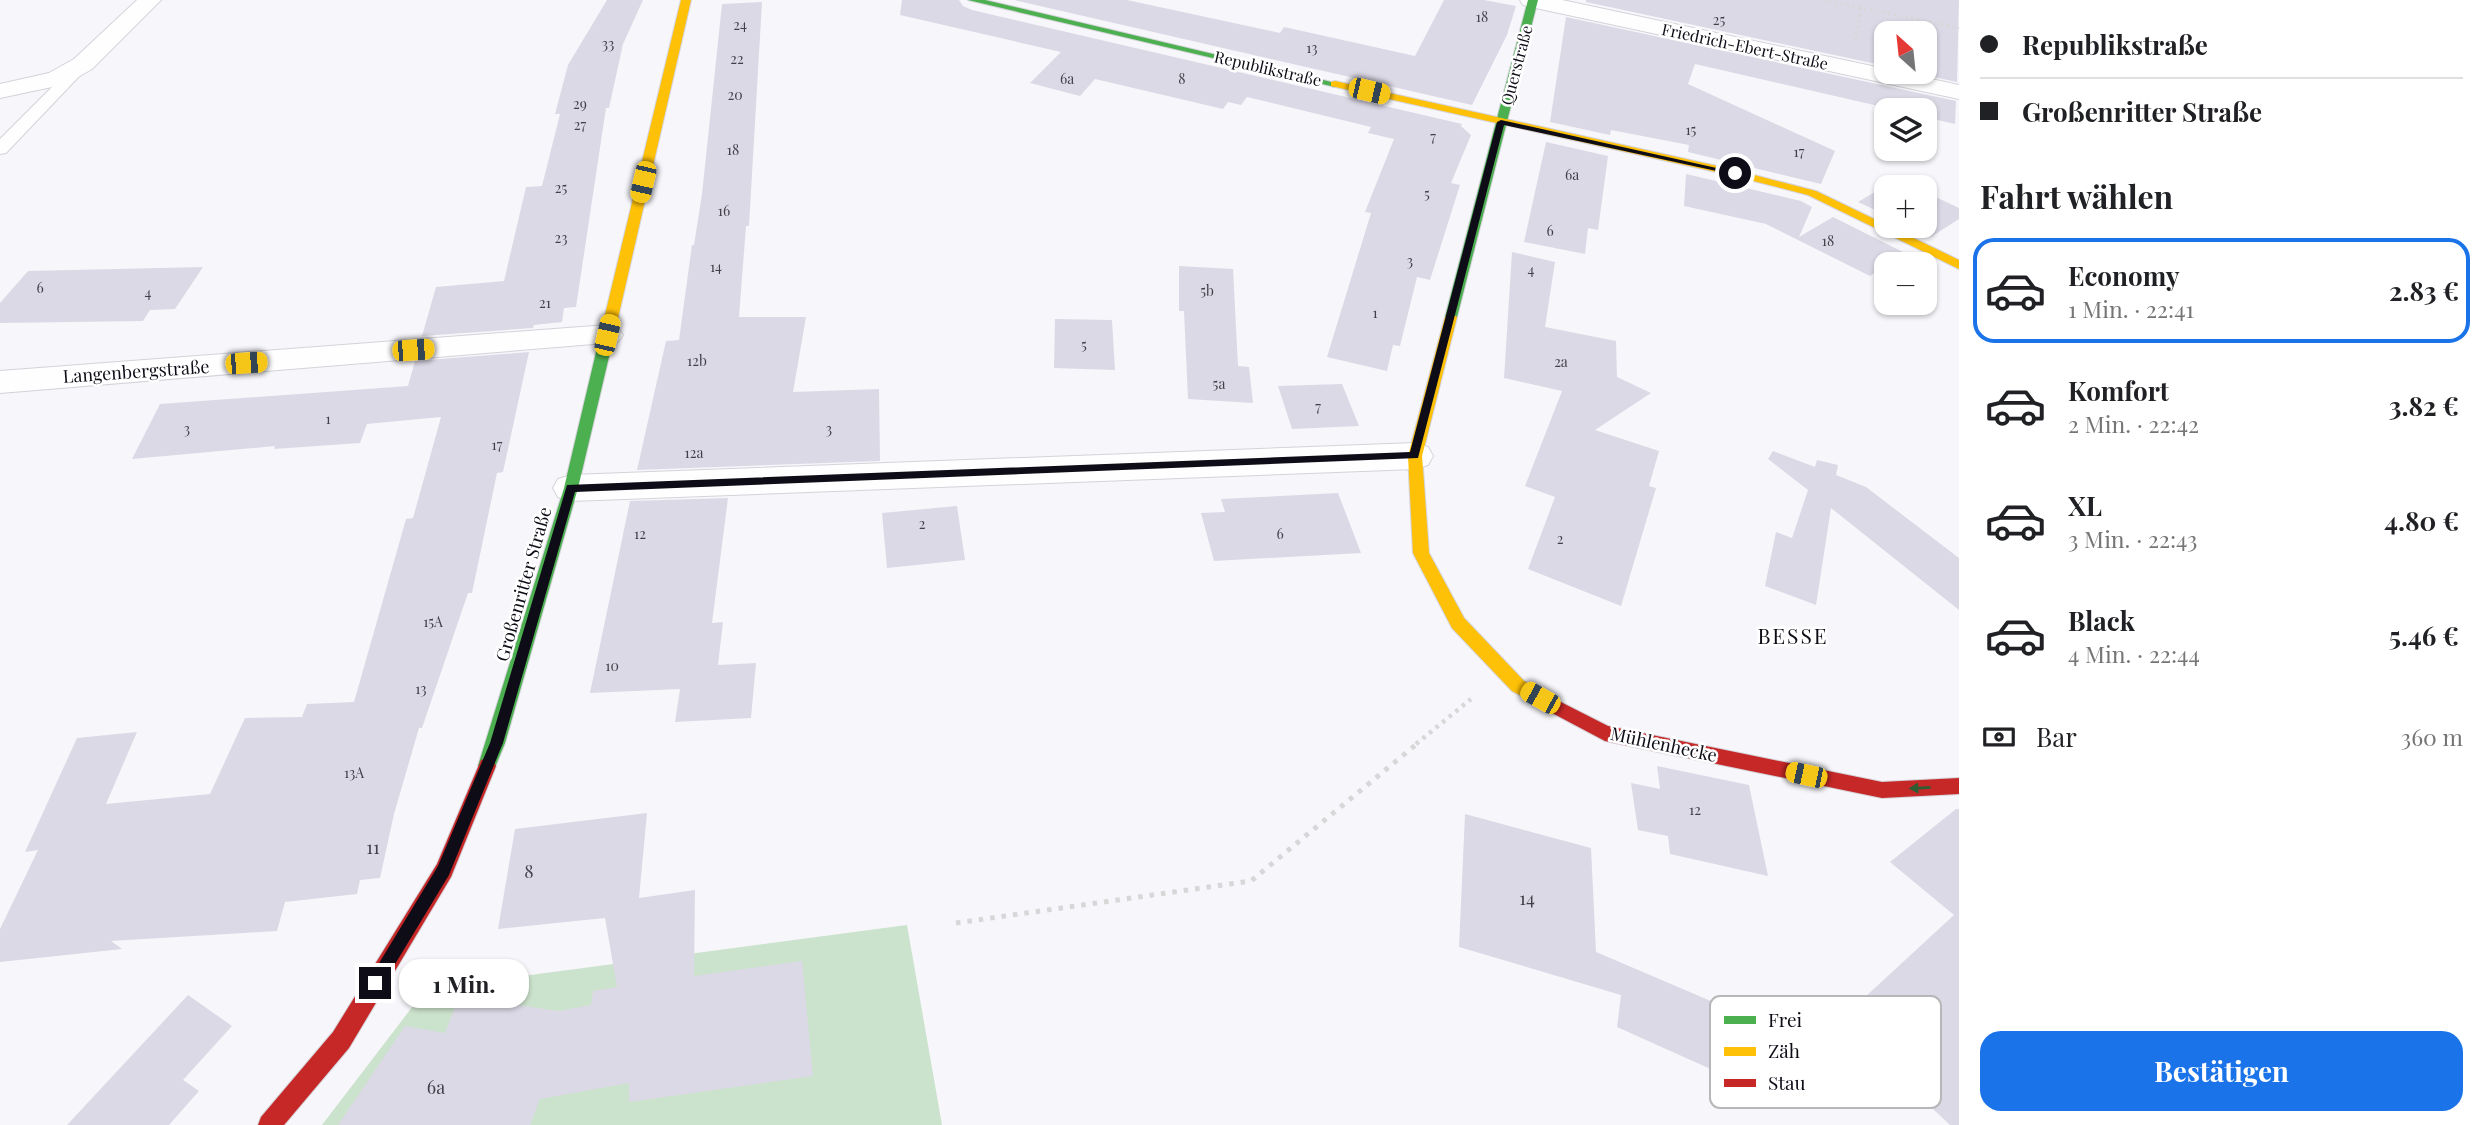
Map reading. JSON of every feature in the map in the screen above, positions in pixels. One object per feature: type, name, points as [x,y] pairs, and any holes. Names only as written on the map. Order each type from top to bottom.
[{"type":"street","points":[[0,90],[57,79],[83,64],[150,0]]},
{"type":"street","name":"Großenritter Straße","points":[[269,1125],[341,1040],[444,870],[496,743],[571,488],[686,0]]},
{"type":"street","name":"Republikstraße","points":[[973,0],[1735,173],[1812,193],[1959,265]]},
{"type":"street","name":"Querstraße","points":[[1415,456],[1532,0]]},
{"type":"street","name":"Friedrich-Ebert-Straße","points":[[1532,0],[1959,92]]},
{"type":"street","name":"Langenbergstraße","points":[[0,382],[607,335]]},
{"type":"street","points":[[571,488],[1415,456]]},
{"type":"street","name":"Mühlenhecke","points":[[1415,456],[1420,553],[1458,623],[1518,686],[1605,733],[1882,790],[1959,786]]},
{"type":"lane","points":[[0,149],[83,64]]},
{"type":"path","points":[[1823,0],[1959,28]]},
{"type":"path","points":[[956,923],[1251,881],[1504,671]]},
{"type":"green space","points":[[907,925],[942,1125],[322,1125],[426,989]]},
{"type":"building","points":[[607,0],[643,0],[623,44],[609,108],[606,108],[576,307],[564,308],[562,322],[534,325],[533,328],[422,336],[436,287],[504,281],[526,187],[542,186],[560,114],[555,114],[568,65]]},
{"type":"building","points":[[902,0],[959,0],[963,6],[972,10],[1462,124],[1471,135],[1451,183],[1460,185],[1430,280],[1417,277],[1400,346],[1393,345],[1387,371],[1327,357],[1371,213],[1365,212],[1394,139],[1368,133],[1371,127],[1247,97],[1241,105],[1228,102],[1223,109],[1095,79],[1080,96],[1030,83],[1061,52],[900,15]]},
{"type":"building","points":[[1014,0],[1127,0],[1280,33],[1284,27],[1415,56],[1444,0],[1484,0],[1516,6],[1507,35],[1472,105]]},
{"type":"building","points":[[1959,0],[1957,82],[1937,78],[1937,21],[1874,21],[1874,63],[1586,2]]},
{"type":"building","points":[[762,2],[749,226],[746,226],[739,317],[806,317],[793,392],[879,389],[880,461],[637,470],[666,341],[679,340],[702,194],[722,4]]},
{"type":"building","points":[[1566,17],[1956,101],[1955,124],[1937,120],[1937,98],[1874,98],[1874,105],[1695,64],[1688,84],[1835,151],[1821,184],[1688,152],[1689,145],[1611,130],[1610,135],[1550,122]]},
{"type":"building","points":[[1546,142],[1608,156],[1598,230],[1588,228],[1585,254],[1524,242]]},
{"type":"building","points":[[1686,174],[1801,201],[1812,207],[1799,237],[1833,217],[1903,252],[1874,252],[1874,273],[1870,276],[1766,224],[1684,206]]},
{"type":"building","points":[[1874,193],[1874,209],[1858,202]]},
{"type":"building","points":[[1937,198],[1959,208],[1959,219],[1937,233]]},
{"type":"building","points":[[1512,252],[1555,262],[1545,327],[1616,341],[1617,377],[1651,393],[1595,430],[1659,451],[1649,486],[1656,488],[1621,606],[1528,569],[1555,497],[1525,486],[1562,391],[1504,378]]},
{"type":"building","points":[[1179,266],[1233,269],[1238,366],[1249,367],[1253,403],[1188,399],[1184,311],[1179,311]]},
{"type":"building","points":[[203,267],[175,309],[150,310],[143,321],[0,323],[0,303],[28,271]]},
{"type":"building","points":[[1055,319],[1112,320],[1115,370],[1054,368]]},
{"type":"building","points":[[529,352],[503,472],[497,473],[472,593],[468,593],[422,728],[419,728],[394,814],[380,878],[360,880],[357,894],[285,902],[277,931],[111,941],[122,949],[0,962],[0,929],[38,850],[25,852],[77,738],[137,732],[106,804],[210,794],[245,718],[302,717],[307,704],[354,702],[406,519],[413,518],[441,417],[367,424],[360,443],[274,449],[275,446],[132,459],[160,404],[408,386],[415,361]]},
{"type":"building","points":[[1342,384],[1359,426],[1292,429],[1278,386]]},
{"type":"building","points":[[1773,451],[1815,467],[1817,460],[1838,465],[1836,475],[1866,487],[1959,558],[1959,610],[1831,508],[1816,605],[1765,586],[1776,532],[1792,538],[1808,490],[1768,459]]},
{"type":"building","points":[[1338,493],[1361,553],[1214,561],[1201,513],[1225,512],[1221,499]]},
{"type":"building","points":[[728,498],[712,623],[723,622],[718,665],[756,663],[751,718],[675,722],[680,689],[590,693],[630,501]]},
{"type":"building","points":[[957,506],[965,560],[887,568],[882,513]]},
{"type":"building","points":[[1657,766],[1749,785],[1768,876],[1670,854],[1668,836],[1638,830],[1631,783],[1660,789]]},
{"type":"building","points":[[1959,809],[1959,1125],[1950,1125],[1932,1108],[1941,1108],[1941,996],[1866,996],[1954,915],[1890,862]]},
{"type":"building","points":[[647,813],[639,898],[695,890],[694,976],[802,961],[813,1076],[629,1102],[629,1083],[540,1099],[530,1125],[338,1125],[405,1026],[445,1033],[459,997],[559,1011],[591,1005],[593,991],[617,987],[605,918],[498,929],[515,829]]},
{"type":"building","points":[[1465,814],[1591,848],[1596,952],[1710,1001],[1710,1069],[1617,1027],[1621,995],[1459,947]]},
{"type":"building","points":[[188,995],[232,1026],[183,1080],[199,1091],[169,1125],[67,1125]]},
{"type":"traffic: fast","points":[[973,0],[1335,84]]},
{"type":"traffic: fast","points":[[1451,317],[1533,0]]},
{"type":"traffic: fast","points":[[487,766],[571,488],[605,344]]},
{"type":"traffic: slow","points":[[605,344],[686,0]]},
{"type":"traffic: slow","points":[[1335,84],[1735,173],[1812,193],[1959,265]]},
{"type":"traffic: slow","points":[[1451,317],[1415,456],[1421,553],[1458,623],[1518,686],[1543,700]]},
{"type":"traffic: jam","points":[[1543,700],[1605,733],[1882,790],[1959,786]]},
{"type":"traffic: jam","points":[[269,1125],[341,1040],[444,870],[487,766]]},
{"type":"district","name":"BESSE","points":[[1793,635]]},
{"type":"route","points":[[375,983],[444,870],[496,743],[571,488],[1415,456],[1501,122],[1735,173]]}]
